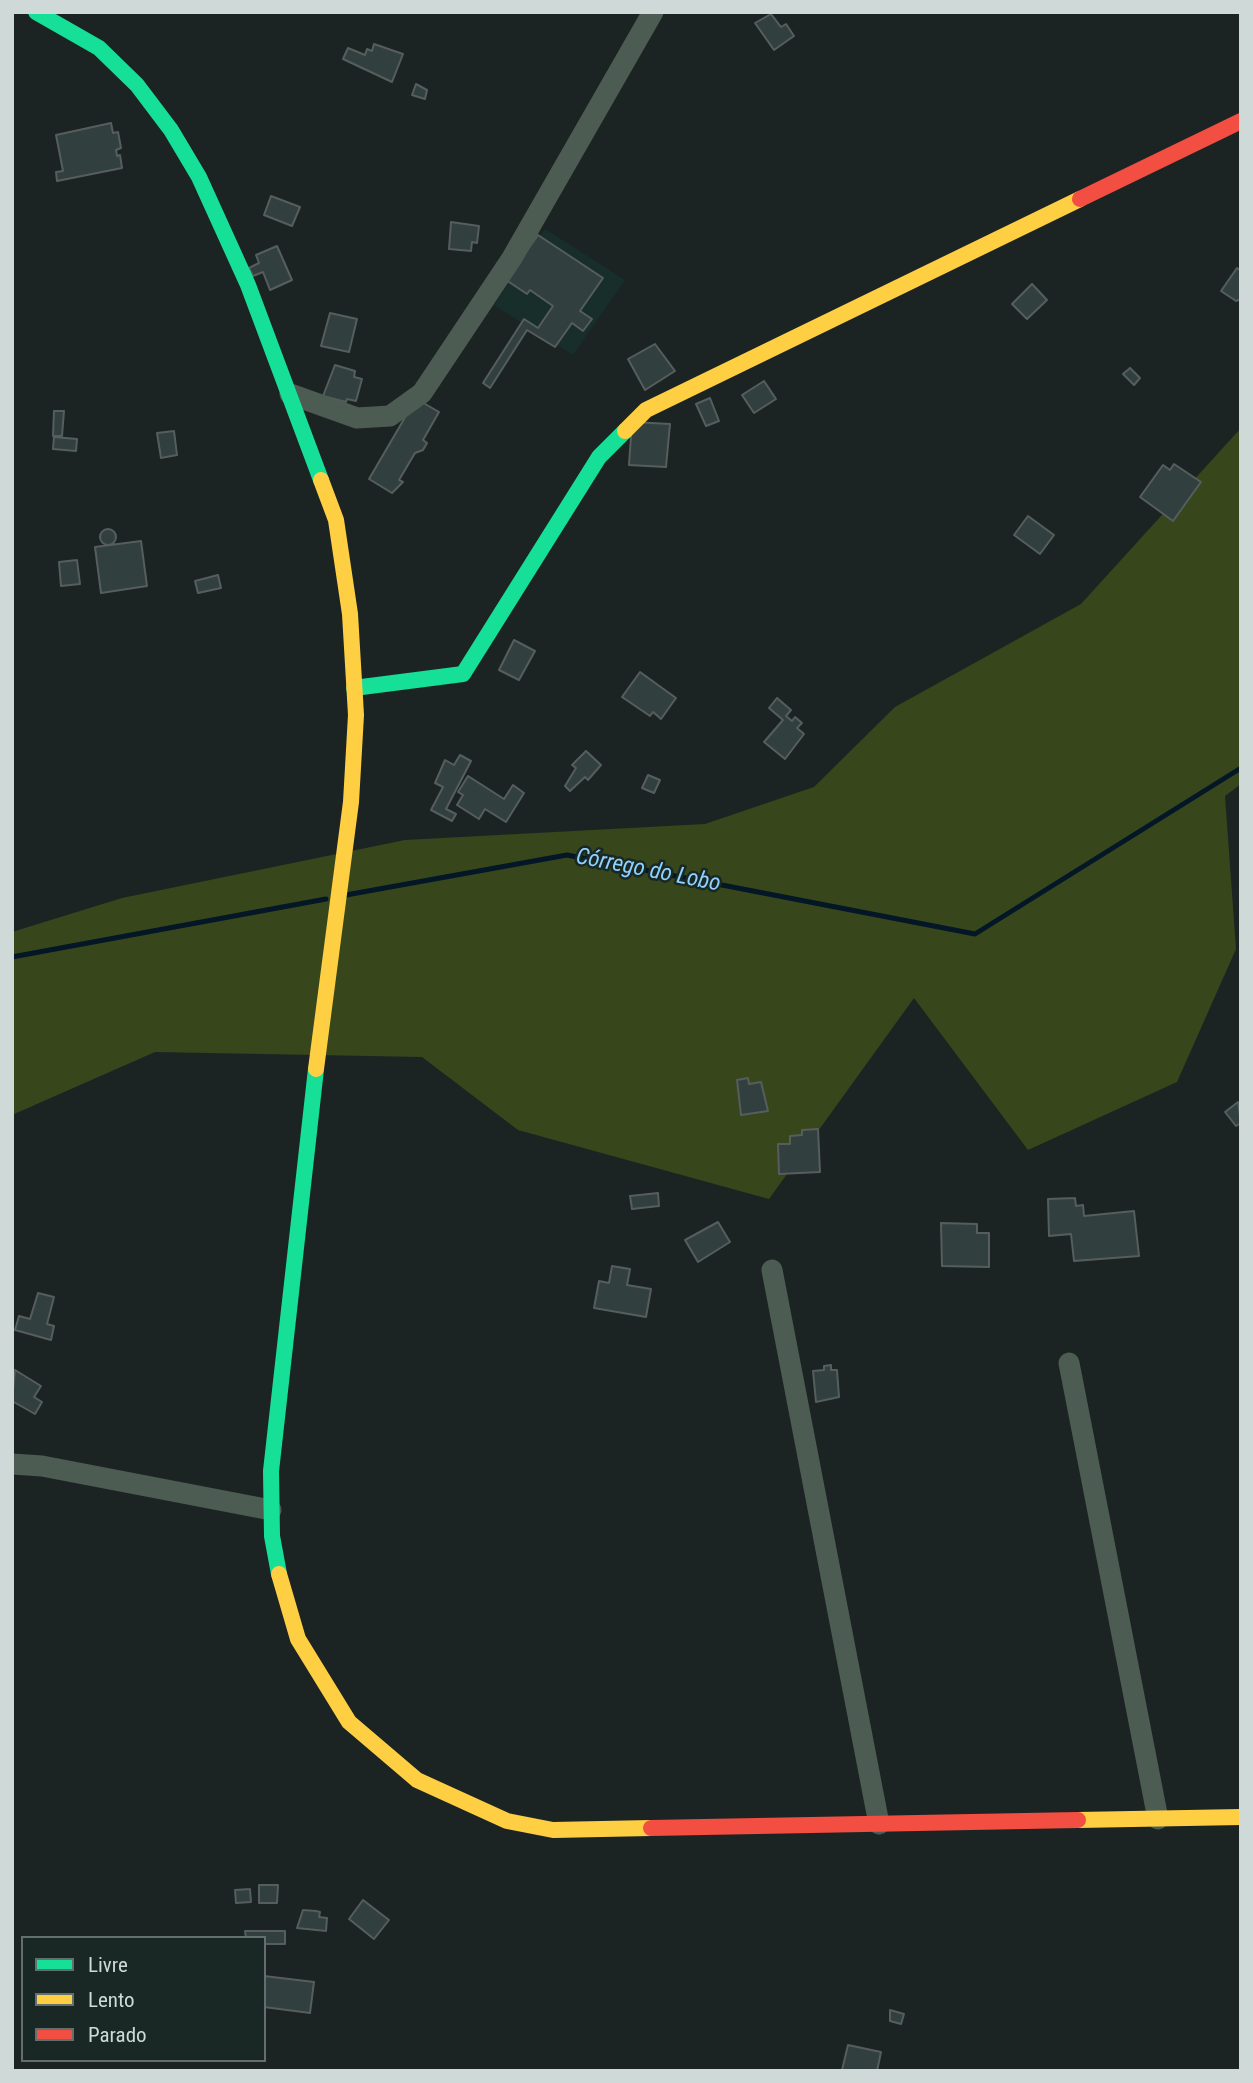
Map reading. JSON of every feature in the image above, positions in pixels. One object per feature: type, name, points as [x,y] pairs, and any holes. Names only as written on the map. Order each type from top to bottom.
[{"type":"street","points":[[36,12],[99,48],[137,85],[172,130],[199,177],[248,285],[335,520],[350,614],[356,715],[351,802],[330,949],[271,1471],[271,1510],[272,1536],[281,1581],[298,1639],[349,1722],[417,1780],[507,1821],[553,1830],[1241,1817]]},
{"type":"street","points":[[290,394],[357,418],[390,416],[422,393],[512,258],[653,12]]},
{"type":"street","points":[[354,688],[463,674],[599,457],[646,410],[1241,121]]},
{"type":"street","points":[[772,1270],[879,1824]]},
{"type":"street","points":[[1069,1363],[1158,1819]]},
{"type":"street","points":[[12,1464],[42,1466],[271,1510]]},
{"type":"shaded area","points":[[545,229],[625,280],[573,355],[494,305]]},
{"type":"green space","points":[[1241,428],[1241,784],[1225,796],[1236,949],[1177,1082],[1028,1150],[914,998],[769,1199],[518,1130],[422,1057],[155,1052],[12,1115],[12,932],[122,898],[405,840],[705,824],[814,787],[895,707],[1081,604]]},
{"type":"building","points":[[771,14],[781,27],[786,24],[794,36],[774,50],[755,23]]},
{"type":"building","points":[[374,44],[403,54],[392,82],[343,59],[348,48],[365,55],[367,49],[372,51]]},
{"type":"building","points":[[416,84],[427,90],[425,99],[412,95]]},
{"type":"building","points":[[111,123],[113,133],[118,132],[121,148],[116,150],[117,156],[120,155],[122,168],[57,181],[56,172],[63,171],[56,135]]},
{"type":"building","points":[[271,196],[300,207],[292,226],[264,215]]},
{"type":"building","points":[[451,222],[479,226],[477,243],[472,242],[471,251],[449,249]]},
{"type":"building","points":[[538,235],[603,278],[580,311],[592,319],[583,331],[572,323],[555,347],[527,330],[490,388],[483,383],[524,319],[538,328],[553,306],[530,290],[527,294],[506,280]]},
{"type":"building","points":[[277,246],[292,280],[270,290],[263,272],[253,276],[249,268],[259,263],[256,255]]},
{"type":"building","points":[[1237,268],[1241,271],[1241,299],[1236,301],[1221,291]]},
{"type":"building","points":[[1032,284],[1047,300],[1027,319],[1012,304]]},
{"type":"building","points":[[330,313],[357,319],[349,352],[321,346]]},
{"type":"building","points":[[655,344],[675,371],[645,390],[628,359]]},
{"type":"building","points":[[335,365],[355,371],[354,377],[362,379],[356,401],[347,399],[346,402],[323,396]]},
{"type":"building","points":[[1130,368],[1140,378],[1134,385],[1123,374]]},
{"type":"building","points":[[764,381],[776,399],[754,413],[742,395]]},
{"type":"building","points":[[710,398],[719,421],[706,426],[696,404]]},
{"type":"building","points":[[420,401],[439,412],[423,440],[427,443],[423,450],[415,453],[399,480],[403,482],[392,493],[369,479],[414,402]]},
{"type":"building","points":[[54,411],[64,411],[62,436],[53,436]]},
{"type":"building","points":[[632,422],[670,424],[666,467],[629,465]]},
{"type":"building","points":[[174,431],[177,455],[161,458],[157,433]]},
{"type":"building","points":[[54,437],[77,439],[76,451],[53,449]]},
{"type":"building","points":[[1174,464],[1201,482],[1173,521],[1140,497],[1163,465],[1170,470]]},
{"type":"building","points":[[1028,516],[1054,535],[1040,554],[1014,535]]},
{"type":"building","points":[[108,529],[116,537],[108,545],[100,537]]},
{"type":"building","points":[[141,541],[147,586],[101,593],[95,547]]},
{"type":"building","points":[[77,560],[80,584],[61,586],[59,562]]},
{"type":"building","points":[[218,575],[221,588],[198,593],[195,581]]},
{"type":"building","points":[[514,640],[535,651],[519,680],[499,670]]},
{"type":"building","points":[[640,672],[676,698],[661,719],[653,712],[650,716],[622,697]]},
{"type":"building","points":[[777,698],[791,710],[786,716],[792,721],[795,717],[802,723],[797,728],[804,734],[785,759],[764,742],[783,720],[769,708]]},
{"type":"building","points":[[586,751],[601,765],[588,780],[585,777],[570,791],[565,786],[576,768],[572,765]]},
{"type":"building","points":[[460,755],[471,761],[446,809],[456,814],[452,821],[431,810],[443,787],[435,783],[445,760],[454,765]]},
{"type":"building","points":[[648,775],[660,780],[654,793],[642,788]]},
{"type":"building","points":[[468,776],[504,799],[513,785],[524,793],[506,822],[485,809],[479,819],[457,805],[463,795],[458,792]]},
{"type":"building","points":[[748,1078],[749,1084],[761,1082],[768,1111],[741,1115],[737,1080]]},
{"type":"building","points":[[1238,1102],[1241,1123],[1236,1126],[1225,1112]]},
{"type":"building","points":[[818,1129],[820,1172],[779,1174],[778,1144],[790,1144],[790,1136],[802,1135],[802,1130]]},
{"type":"building","points":[[658,1193],[659,1206],[632,1209],[630,1196]]},
{"type":"building","points":[[1075,1198],[1076,1206],[1083,1205],[1084,1216],[1134,1211],[1139,1256],[1074,1261],[1071,1234],[1049,1236],[1048,1199]]},
{"type":"building","points":[[718,1222],[730,1242],[698,1262],[685,1240]]},
{"type":"building","points":[[941,1223],[977,1224],[977,1233],[989,1233],[989,1267],[942,1266]]},
{"type":"building","points":[[612,1266],[630,1269],[627,1285],[651,1289],[646,1317],[594,1308],[599,1281],[609,1283]]},
{"type":"building","points":[[38,1293],[54,1297],[47,1324],[54,1326],[51,1340],[15,1330],[19,1316],[30,1319]]},
{"type":"building","points":[[831,1365],[831,1370],[837,1370],[839,1397],[816,1402],[813,1371],[824,1370],[824,1366]]},
{"type":"building","points":[[15,1370],[41,1386],[34,1397],[42,1402],[35,1414],[12,1401]]},
{"type":"building","points":[[259,1885],[278,1885],[277,1903],[259,1903]]},
{"type":"building","points":[[250,1889],[251,1902],[236,1903],[235,1890]]},
{"type":"building","points":[[363,1900],[389,1920],[374,1939],[349,1919]]},
{"type":"building","points":[[303,1910],[320,1912],[319,1917],[327,1918],[326,1931],[297,1928]]},
{"type":"building","points":[[245,1931],[285,1931],[285,1944],[266,1944],[266,1936],[246,1936]]},
{"type":"building","points":[[266,1976],[314,1982],[310,2013],[266,2007]]},
{"type":"building","points":[[890,2010],[904,2014],[901,2024],[890,2021]]},
{"type":"building","points":[[848,2045],[881,2052],[877,2071],[842,2070]]},
{"type":"waterway","name":"Córrego do Lobo","points":[[346,895],[567,855],[975,934],[1241,768]]},
{"type":"waterway","name":"Córrego do Lobo","points":[[12,957],[326,899]]},
{"type":"traffic: fast","points":[[36,12],[99,48],[137,85],[171,130],[199,177],[248,285],[321,480]]},
{"type":"traffic: fast","points":[[354,688],[463,674],[599,457],[625,431]]},
{"type":"traffic: fast","points":[[279,1574],[272,1536],[271,1471],[316,1069]]},
{"type":"traffic: slow","points":[[625,431],[646,410],[1080,199]]},
{"type":"traffic: slow","points":[[316,1069],[351,802],[356,715],[350,614],[336,520],[321,480]]},
{"type":"traffic: slow","points":[[279,1574],[298,1639],[349,1722],[417,1780],[507,1821],[553,1830],[651,1828]]},
{"type":"traffic: slow","points":[[1078,1820],[1241,1817]]},
{"type":"traffic: jam","points":[[1080,199],[1241,121]]},
{"type":"traffic: jam","points":[[651,1828],[1078,1820]]}]
